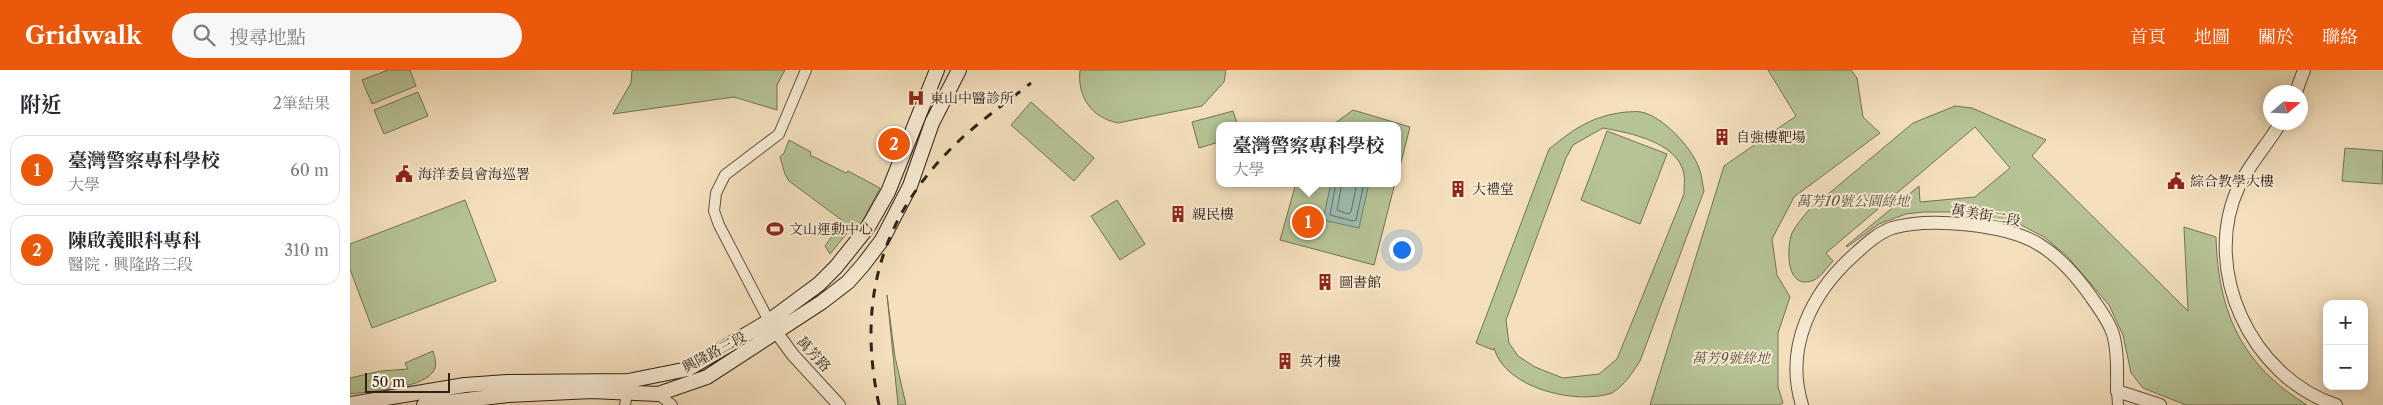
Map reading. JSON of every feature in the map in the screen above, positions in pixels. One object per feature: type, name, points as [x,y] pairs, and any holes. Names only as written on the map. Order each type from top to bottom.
[{"type":"main road","name":"興隆路三段","points":[[350,404],[500,394],[658,394],[707,377],[772,327],[836,267],[868,227],[888,192],[937,70]]},
{"type":"main road","name":"興隆路三段","points":[[627,393],[688,369],[822,302],[848,282],[882,240],[910,186],[932,123],[959,70]]},
{"type":"main road","name":"興隆路三段","points":[[424,405],[500,394]]},
{"type":"street","points":[[772,327],[719,225],[714,202],[716,193],[725,175],[780,134],[806,70]]},
{"type":"street","points":[[2299,85],[2304,70]]},
{"type":"street","points":[[2276,130],[2242,180],[2231,209],[2227,233],[2229,281],[2240,315],[2261,351],[2278,370],[2294,383],[2312,395],[2336,405]]},
{"type":"street","name":"萬美街二段","points":[[1802,405],[1796,370],[1799,345],[1807,316],[1825,285],[1846,262],[1873,239],[1890,229],[1909,224],[1942,222],[2006,232],[2039,244],[2074,275],[2093,299],[2108,322],[2113,334],[2117,391]]},
{"type":"street","name":"萬芳路","points":[[772,327],[803,367],[839,405]]},
{"type":"street","points":[[2118,405],[2117,391],[2160,405]]},
{"type":"street","points":[[658,394],[672,405]]},
{"type":"green space","points":[[388,70],[410,70],[416,86],[372,104],[362,80]]},
{"type":"green space","points":[[632,70],[785,70],[777,85],[777,110],[734,97],[613,114],[631,83]]},
{"type":"green space","points":[[1080,70],[1226,70],[1224,82],[1202,106],[1118,123],[1101,116],[1088,105],[1081,89]]},
{"type":"green space","name":"萬芳9號綠地","points":[[1768,70],[1851,70],[1857,78],[1863,117],[1880,133],[1794,197],[1772,239],[1777,275],[1790,297],[1778,333],[1778,387],[1783,403],[1779,405],[1650,405],[1724,166],[1796,116]]},
{"type":"green space","points":[[418,92],[428,116],[384,134],[374,110]]},
{"type":"green space","points":[[1031,102],[1094,158],[1074,181],[1011,125]]},
{"type":"green space","name":"萬芳10號公園綠地","points":[[1955,106],[1972,108],[2046,140],[2032,156],[2188,311],[2184,227],[2216,237],[2222,290],[2238,334],[2250,354],[2266,373],[2307,405],[2186,405],[2143,388],[2131,373],[2123,335],[2109,305],[2066,255],[2044,237],[2021,225],[1958,212],[1906,214],[1879,224],[1846,246],[1919,186],[1920,202],[1975,197],[2010,168],[1975,127],[1826,253],[1833,261],[1819,276],[1814,280],[1805,282],[1798,280],[1793,275],[1790,267],[1790,240],[1795,227],[1808,211],[1913,123]]},
{"type":"green space","points":[[1353,110],[1393,122],[1336,122]]},
{"type":"green space","points":[[1233,111],[1237,122],[1216,122],[1216,143],[1199,148],[1192,122]]},
{"type":"green space","points":[[1641,112],[1650,115],[1667,126],[1690,151],[1701,173],[1704,191],[1640,361],[1631,374],[1612,393],[1580,397],[1562,395],[1527,383],[1512,374],[1501,362],[1494,348],[1493,350],[1476,343],[1549,149],[1584,124],[1614,114]],"holes":[[[1603,128],[1639,136],[1663,147],[1673,154],[1680,163],[1684,174],[1684,194],[1617,359],[1599,374],[1563,378],[1535,367],[1518,356],[1509,343],[1506,320],[1566,158],[1573,145]]]},
{"type":"green space","points":[[1401,124],[1410,127],[1401,162]]},
{"type":"green space","points":[[1607,131],[1667,154],[1640,224],[1581,200]]},
{"type":"green space","points":[[789,140],[811,152],[810,155],[846,173],[848,171],[880,188],[860,226],[851,228],[830,254],[825,246],[843,221],[789,181],[780,157],[784,153]]},
{"type":"green space","points":[[2345,148],[2383,151],[2382,184],[2342,181]]},
{"type":"green space","points":[[1295,187],[1394,187],[1374,265],[1280,240]]},
{"type":"green space","points":[[465,200],[496,281],[372,328],[350,269],[350,244]]},
{"type":"green space","points":[[1117,200],[1145,244],[1120,260],[1091,216]]},
{"type":"green space","points":[[887,295],[895,357],[906,405],[898,405]]},
{"type":"green space","points":[[433,351],[436,362],[435,368],[426,378],[417,383],[350,394],[350,378],[381,371],[408,369],[405,363]]},
{"type":"water","points":[[1330,187],[1368,187],[1359,228],[1323,220]]},
{"type":"railway","points":[[879,405],[873,366],[871,329],[874,293],[882,259],[895,227],[912,195],[935,166],[971,130],[1031,83]]},
{"type":"place","name":"東山中醫診所","points":[[916,98]]},
{"type":"place","name":"自強樓靶場","points":[[1722,137]]},
{"type":"place","name":"陳啟義眼科專科","points":[[894,144]]},
{"type":"place","name":"海洋委員會海巡署","points":[[404,174]]},
{"type":"place","name":"綜合教學大樓","points":[[2176,181]]},
{"type":"place","name":"大禮堂","points":[[1458,189]]},
{"type":"place","name":"親民樓","points":[[1178,214]]},
{"type":"place","name":"臺灣警察專科學校","points":[[1308,222]]},
{"type":"place","name":"文山運動中心","points":[[775,229]]},
{"type":"place","name":"圖書館","points":[[1325,282]]},
{"type":"place","name":"英才樓","points":[[1285,361]]}]
